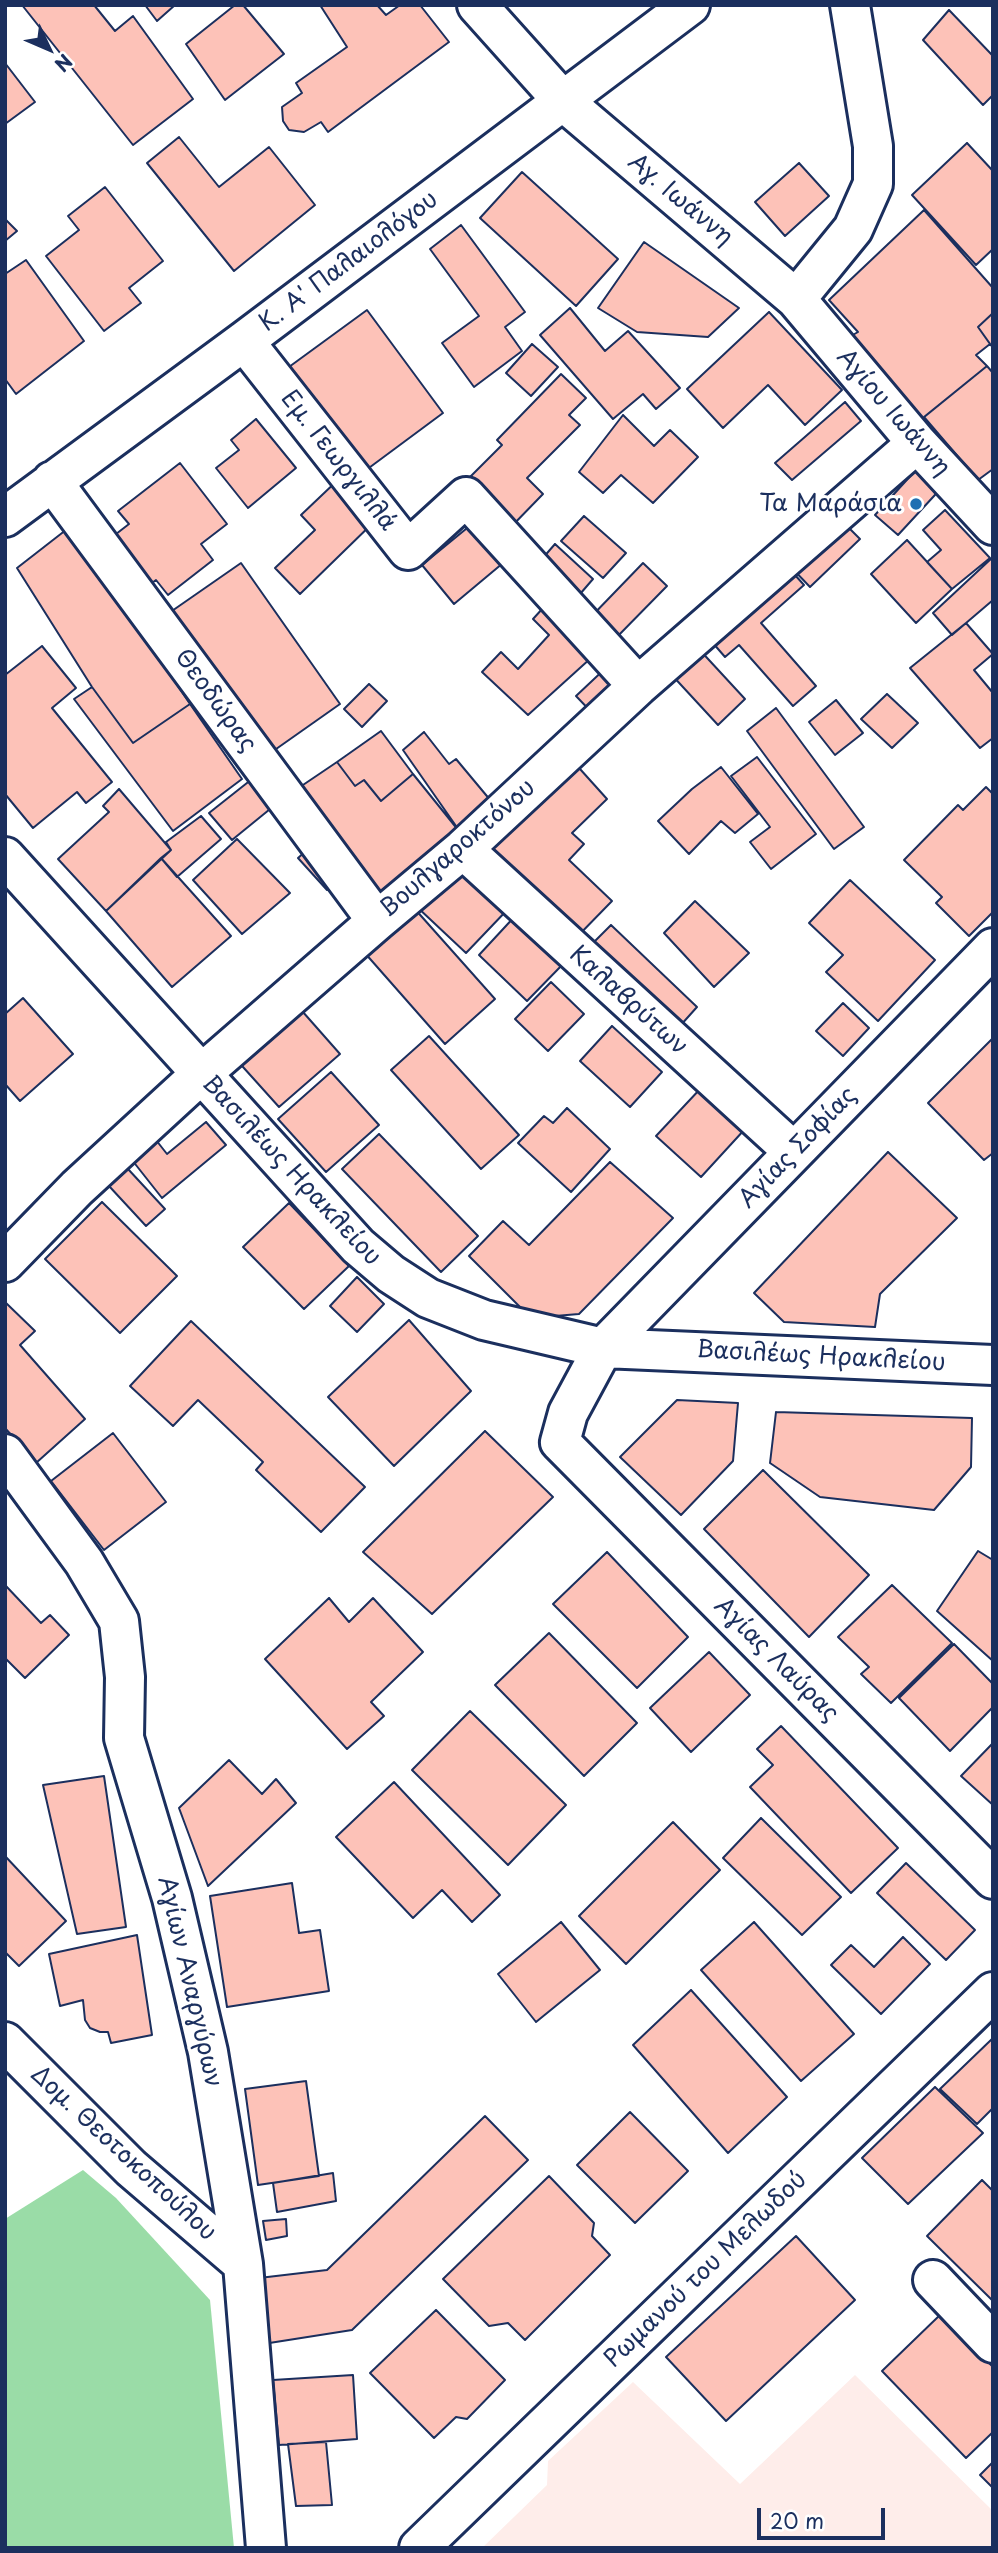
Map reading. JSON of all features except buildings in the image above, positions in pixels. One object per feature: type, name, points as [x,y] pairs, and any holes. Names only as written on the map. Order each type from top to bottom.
[{"type":"street","name":"Κ. Α' Παλαιολόγου","points":[[5,517],[244,341],[690,5]]},
{"type":"street","points":[[796,299],[853,229],[873,184],[873,146],[850,5]]},
{"type":"street","name":"Αγ. Ιωάννη","points":[[495,14],[563,101],[796,299]]},
{"type":"street","name":"Αγίου Ιωάννη","points":[[796,299],[917,443],[993,525]]},
{"type":"street","name":"Εμ. Γεωργιλλά","points":[[244,341],[408,550],[467,497],[638,686]]},
{"type":"street","name":"Βουλγαροκτόνου","points":[[5,1262],[77,1188],[201,1075],[377,920],[463,849],[638,686],[917,443]]},
{"type":"street","name":"Θεοδώρας","points":[[52,481],[377,920]]},
{"type":"street","name":"Καλαβρύτων","points":[[463,849],[794,1152]]},
{"type":"street","name":"Βασιλέως Ηρακλείου","points":[[5,857],[358,1246],[391,1274],[428,1298],[484,1320],[603,1348],[993,1365]]},
{"type":"street","name":"Αγίας Σοφίας","points":[[560,1442],[568,1413],[603,1348],[993,948]]},
{"type":"street","name":"Αγίας Λαύρας","points":[[560,1442],[993,1879]]},
{"type":"street","name":"Αγίων Αναργύρων","points":[[5,1454],[84,1562],[120,1621],[125,1677],[124,1738],[172,1898],[208,2052],[266,2548]]},
{"type":"street","name":"Ρωμανού του Μελωδού","points":[[419,2548],[993,1992]]},
{"type":"street","name":"Δομ. Θεοτοκοπούλου","points":[[5,2042],[131,2168],[233,2257]]},
{"type":"street","points":[[933,2280],[993,2343]]},
{"type":"shaded area","points":[[855,2375],[993,2511],[993,2548],[482,2548],[547,2485],[548,2461],[633,2382],[740,2484]]},
{"type":"green space","points":[[83,2170],[116,2198],[210,2300],[234,2548],[5,2548],[5,2219]]},
{"type":"place","name":"Τα Μαράσια","points":[[916,504]]}]
